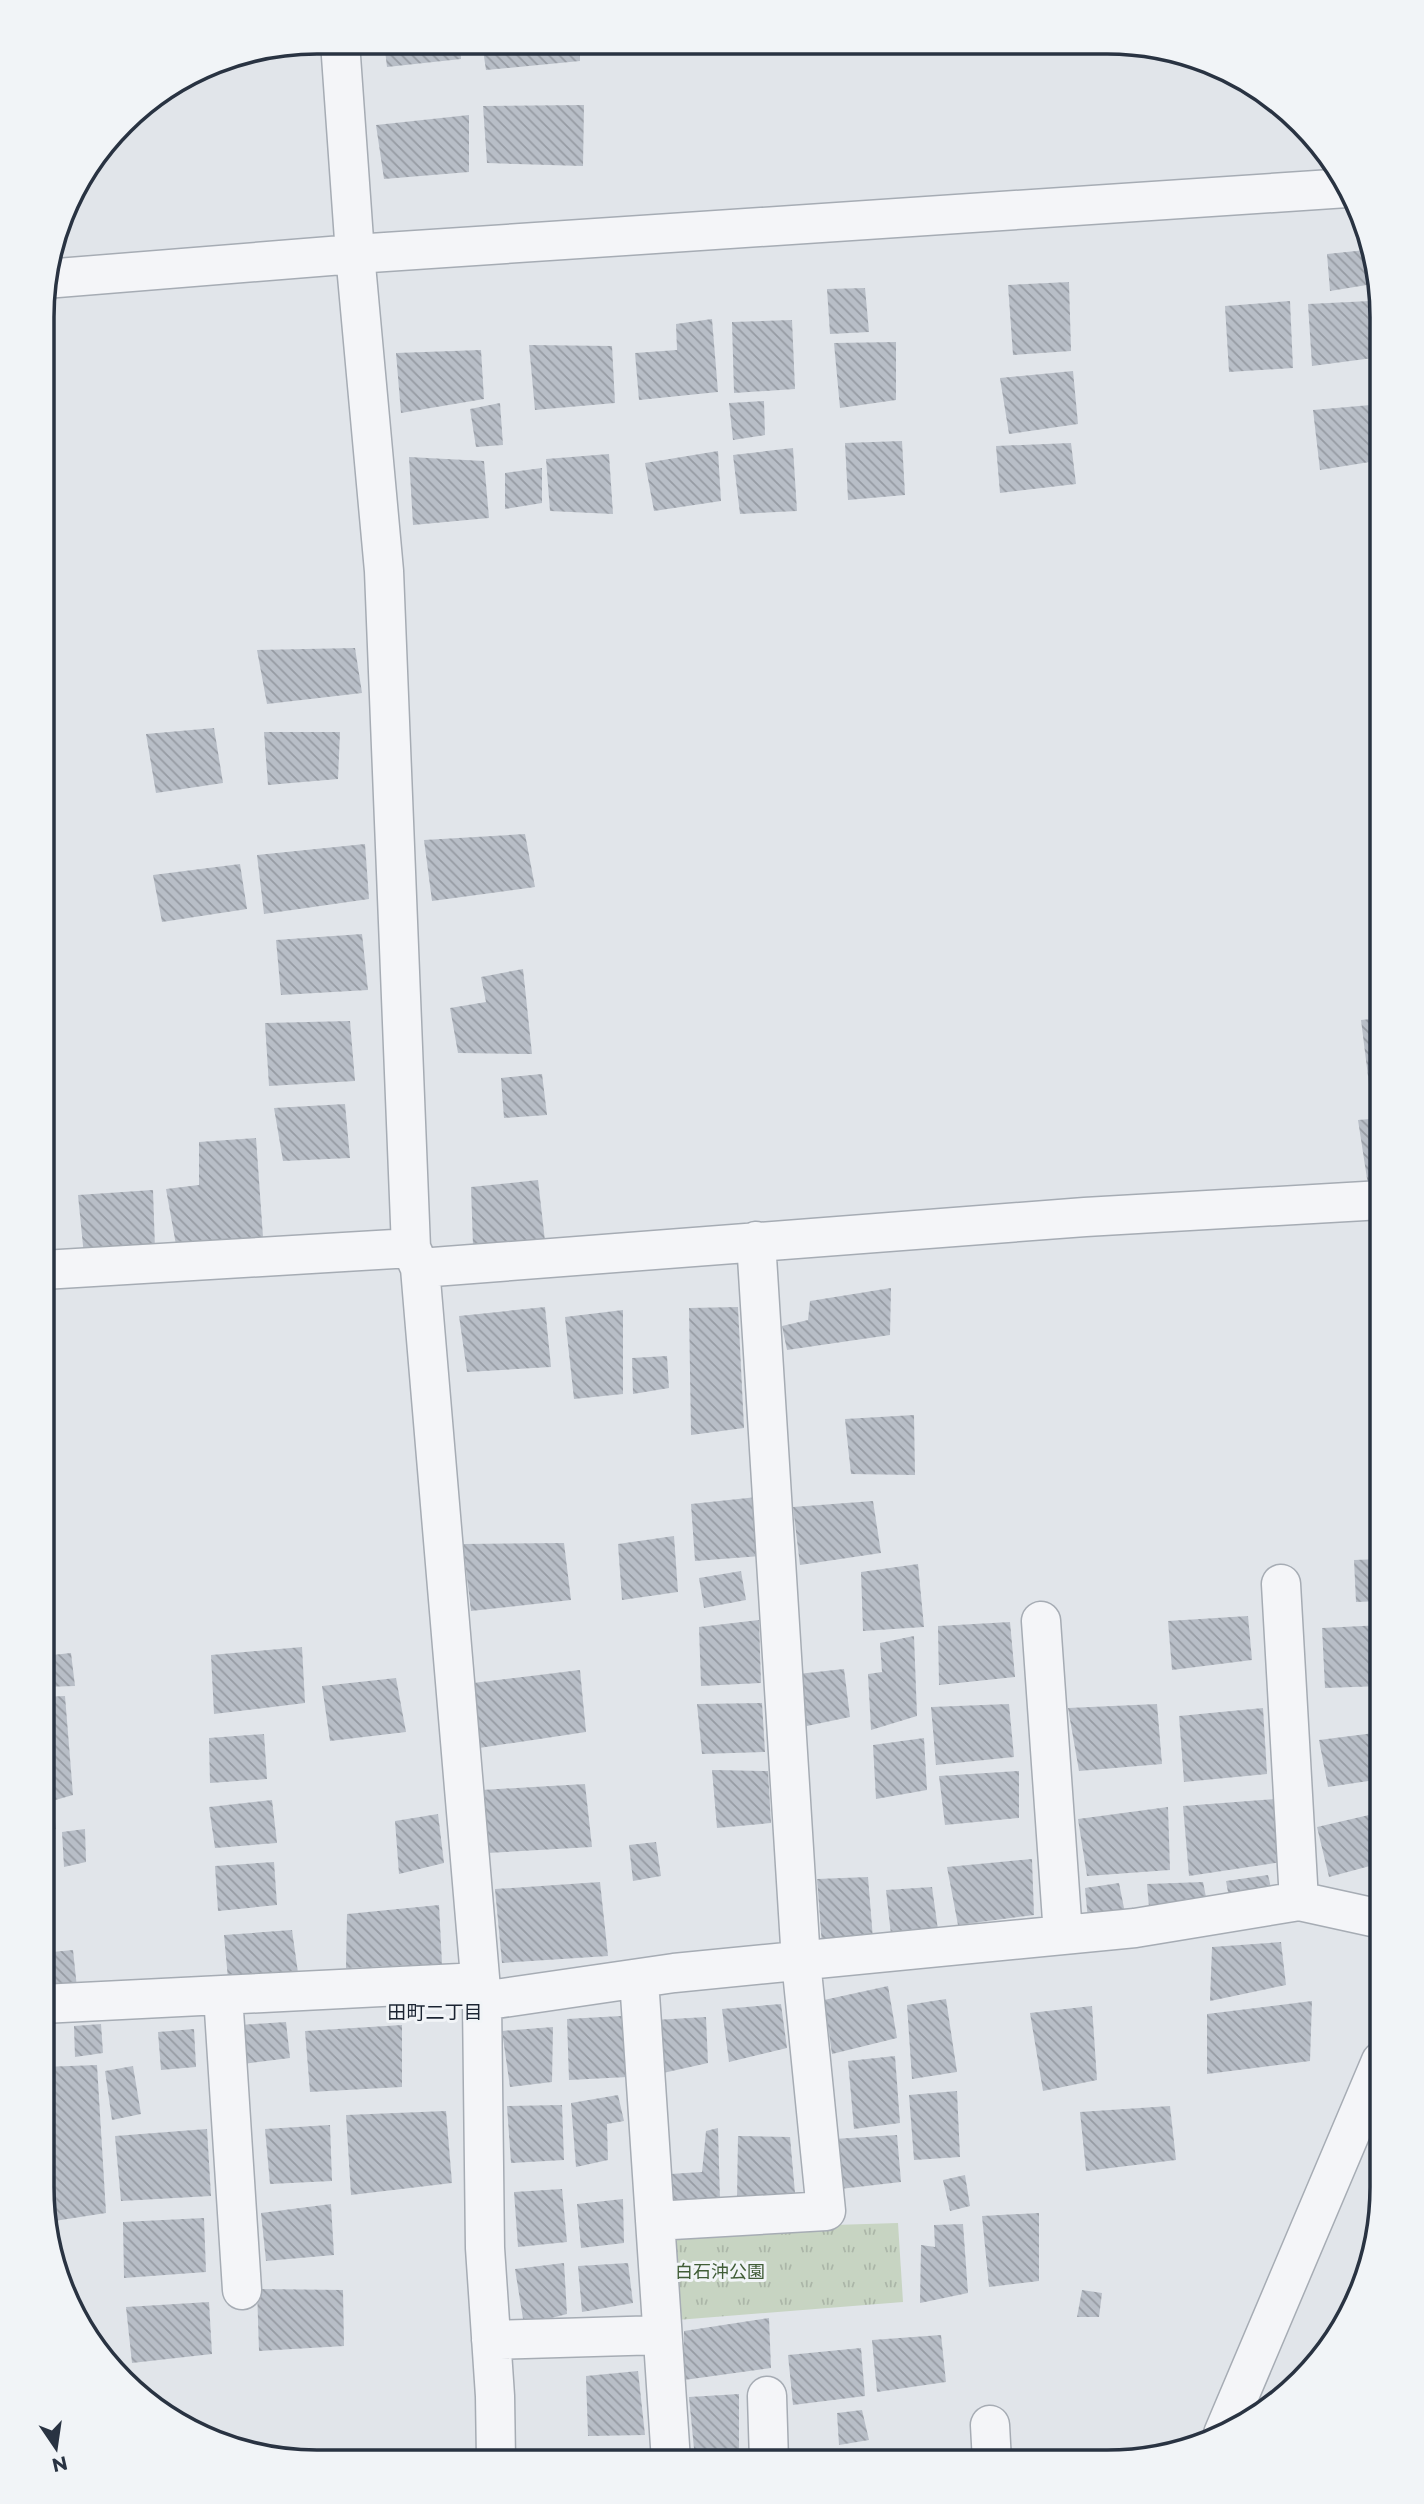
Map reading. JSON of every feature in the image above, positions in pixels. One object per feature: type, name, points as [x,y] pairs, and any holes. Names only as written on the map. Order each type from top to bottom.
[{"type":"street","points":[[341,54],[355,254],[384,571],[415,1258],[481,1992],[485,2248],[496,2450]]},
{"type":"street","points":[[58,278],[355,254],[1336,189]]},
{"type":"street","points":[[54,1270],[415,1258],[756,1241],[1071,1217],[1370,1201]]},
{"type":"street","points":[[655,2221],[826,2211],[801,1961],[756,1241]]},
{"type":"street","points":[[1282,1584],[1300,1901]]},
{"type":"street","points":[[1041,1621],[1063,1935]]},
{"type":"street","points":[[54,2003],[223,1995],[481,1992],[639,1979],[1135,1928],[1300,1901],[1370,1917]]},
{"type":"street","points":[[639,1979],[669,2450]]},
{"type":"street","points":[[223,1995],[242,2290]]},
{"type":"street","points":[[1229,2420],[1370,2087]]},
{"type":"street","points":[[491,2340],[662,2335]]},
{"type":"street","points":[[767,2396],[769,2450]]},
{"type":"green space","name":"白石沖公園","points":[[898,2223],[903,2302],[677,2320],[672,2230]]},
{"type":"building","points":[[385,54],[461,54],[461,59],[387,67]]},
{"type":"building","points":[[484,54],[580,54],[580,61],[486,70]]},
{"type":"building","points":[[584,105],[583,166],[487,163],[483,106]]},
{"type":"building","points":[[469,115],[469,172],[384,179],[376,125]]},
{"type":"building","points":[[1361,250],[1367,285],[1330,291],[1327,254]]},
{"type":"building","points":[[1069,282],[1071,351],[1013,355],[1008,285]]},
{"type":"building","points":[[865,288],[869,332],[830,334],[827,289]]},
{"type":"building","points":[[1290,301],[1293,368],[1229,372],[1225,306]]},
{"type":"building","points":[[1369,301],[1370,358],[1312,366],[1308,304]]},
{"type":"building","points":[[712,319],[718,392],[639,400],[635,353],[677,350],[676,324]]},
{"type":"building","points":[[792,320],[795,389],[734,393],[732,322]]},
{"type":"building","points":[[896,342],[896,400],[840,408],[834,343]]},
{"type":"building","points":[[529,345],[612,346],[615,403],[535,410]]},
{"type":"building","points":[[481,350],[484,399],[401,413],[396,353]]},
{"type":"building","points":[[1073,371],[1078,424],[1009,434],[1000,378]]},
{"type":"building","points":[[764,401],[765,435],[733,440],[729,403]]},
{"type":"building","points":[[500,403],[503,445],[476,447],[470,409]]},
{"type":"building","points":[[1370,405],[1370,462],[1320,470],[1313,410]]},
{"type":"building","points":[[902,441],[905,495],[848,500],[845,443]]},
{"type":"building","points":[[1071,443],[1076,484],[1000,493],[996,446]]},
{"type":"building","points":[[793,448],[797,511],[740,514],[733,455]]},
{"type":"building","points":[[718,451],[721,501],[654,511],[645,463]]},
{"type":"building","points":[[609,454],[613,514],[550,511],[546,459]]},
{"type":"building","points":[[409,457],[484,461],[489,518],[413,525]]},
{"type":"building","points":[[542,468],[542,503],[505,509],[505,473]]},
{"type":"building","points":[[355,648],[362,693],[267,704],[257,650]]},
{"type":"building","points":[[214,728],[223,783],[156,793],[146,734]]},
{"type":"building","points":[[264,732],[340,732],[338,779],[268,785]]},
{"type":"building","points":[[525,834],[535,887],[432,901],[424,840]]},
{"type":"building","points":[[365,844],[369,899],[264,914],[257,855]]},
{"type":"building","points":[[240,864],[247,909],[162,922],[153,875]]},
{"type":"building","points":[[362,934],[368,990],[281,995],[276,940]]},
{"type":"building","points":[[523,969],[532,1054],[458,1053],[450,1008],[486,1002],[481,977]]},
{"type":"building","points":[[1370,1019],[1370,1092],[1361,1020]]},
{"type":"building","points":[[350,1021],[355,1081],[269,1086],[265,1023]]},
{"type":"building","points":[[542,1074],[547,1115],[504,1118],[501,1078]]},
{"type":"building","points":[[345,1104],[350,1158],[283,1161],[274,1108]]},
{"type":"building","points":[[1370,1119],[1370,1185],[1368,1185],[1358,1120]]},
{"type":"building","points":[[256,1138],[263,1237],[176,1245],[166,1189],[199,1185],[199,1142]]},
{"type":"building","points":[[538,1180],[545,1241],[473,1246],[471,1187]]},
{"type":"building","points":[[153,1190],[155,1249],[84,1256],[78,1195]]},
{"type":"building","points":[[891,1288],[890,1335],[787,1350],[782,1326],[808,1320],[810,1301]]},
{"type":"building","points":[[545,1307],[551,1367],[467,1372],[459,1316]]},
{"type":"building","points":[[738,1307],[744,1428],[691,1435],[689,1308]]},
{"type":"building","points":[[623,1310],[623,1394],[574,1399],[565,1317]]},
{"type":"building","points":[[667,1356],[669,1388],[633,1394],[632,1358]]},
{"type":"building","points":[[914,1415],[915,1475],[851,1474],[845,1419]]},
{"type":"building","points":[[757,1497],[761,1556],[695,1561],[691,1504]]},
{"type":"building","points":[[873,1501],[881,1553],[800,1565],[793,1507]]},
{"type":"building","points":[[674,1536],[678,1592],[622,1600],[618,1544]]},
{"type":"building","points":[[564,1543],[571,1600],[471,1611],[463,1544]]},
{"type":"building","points":[[1370,1559],[1370,1601],[1356,1602],[1354,1560]]},
{"type":"building","points":[[918,1564],[924,1627],[863,1631],[861,1572]]},
{"type":"building","points":[[741,1571],[746,1600],[704,1608],[699,1578]]},
{"type":"building","points":[[1248,1616],[1252,1660],[1172,1670],[1168,1621]]},
{"type":"building","points":[[759,1620],[761,1683],[701,1686],[699,1627]]},
{"type":"building","points":[[1010,1622],[1015,1677],[939,1685],[938,1626]]},
{"type":"building","points":[[1370,1626],[1370,1686],[1325,1688],[1322,1628]]},
{"type":"building","points":[[914,1636],[917,1716],[871,1730],[868,1674],[882,1672],[880,1643]]},
{"type":"building","points":[[302,1647],[305,1703],[214,1714],[211,1655]]},
{"type":"building","points":[[71,1653],[75,1686],[54,1687],[54,1655]]},
{"type":"building","points":[[844,1669],[850,1717],[802,1727],[798,1674]]},
{"type":"building","points":[[580,1670],[586,1732],[479,1748],[473,1683]]},
{"type":"building","points":[[396,1678],[406,1732],[330,1741],[322,1686]]},
{"type":"building","points":[[54,1696],[65,1696],[73,1795],[54,1800]]},
{"type":"building","points":[[762,1703],[765,1752],[702,1754],[697,1704]]},
{"type":"building","points":[[1009,1704],[1014,1757],[936,1765],[931,1707]]},
{"type":"building","points":[[1157,1704],[1162,1764],[1079,1771],[1068,1708]]},
{"type":"building","points":[[1263,1708],[1267,1774],[1184,1782],[1179,1716]]},
{"type":"building","points":[[264,1734],[267,1779],[210,1783],[209,1738]]},
{"type":"building","points":[[1370,1734],[1370,1781],[1328,1787],[1319,1740]]},
{"type":"building","points":[[924,1738],[927,1790],[876,1799],[873,1745]]},
{"type":"building","points":[[712,1770],[768,1771],[771,1823],[717,1828]]},
{"type":"building","points":[[1019,1771],[1019,1818],[945,1825],[939,1776]]},
{"type":"building","points":[[585,1784],[592,1847],[487,1853],[482,1790]]},
{"type":"building","points":[[1275,1799],[1282,1862],[1189,1876],[1183,1806]]},
{"type":"building","points":[[272,1800],[277,1843],[215,1848],[209,1807]]},
{"type":"building","points":[[1168,1807],[1170,1870],[1087,1876],[1078,1819]]},
{"type":"building","points":[[438,1814],[444,1863],[399,1874],[395,1821]]},
{"type":"building","points":[[1370,1815],[1370,1866],[1329,1877],[1317,1827]]},
{"type":"building","points":[[85,1829],[86,1862],[64,1867],[62,1832]]},
{"type":"building","points":[[656,1842],[661,1876],[633,1881],[629,1845]]},
{"type":"building","points":[[1032,1859],[1034,1915],[958,1925],[947,1867]]},
{"type":"building","points":[[274,1862],[277,1905],[218,1911],[215,1866]]},
{"type":"building","points":[[1268,1875],[1273,1896],[1230,1903],[1226,1881]]},
{"type":"building","points":[[868,1877],[873,1939],[822,1945],[817,1879]]},
{"type":"building","points":[[600,1882],[608,1956],[502,1963],[495,1889]]},
{"type":"building","points":[[1203,1882],[1208,1907],[1150,1919],[1147,1884]]},
{"type":"building","points":[[1119,1883],[1125,1913],[1088,1920],[1085,1888]]},
{"type":"building","points":[[932,1887],[938,1930],[891,1935],[886,1890]]},
{"type":"building","points":[[439,1905],[442,1964],[346,1968],[347,1914]]},
{"type":"building","points":[[292,1930],[298,1973],[228,1979],[224,1935]]},
{"type":"building","points":[[1281,1942],[1286,1985],[1210,2001],[1212,1947]]},
{"type":"building","points":[[73,1950],[77,1988],[54,1991],[54,1952]]},
{"type":"building","points":[[888,1986],[897,2038],[832,2054],[824,2000]]},
{"type":"building","points":[[946,1999],[957,2072],[912,2079],[907,2005]]},
{"type":"building","points":[[1312,2001],[1310,2061],[1207,2074],[1207,2014]]},
{"type":"building","points":[[781,2004],[787,2048],[729,2062],[722,2009]]},
{"type":"building","points":[[1092,2006],[1097,2080],[1043,2091],[1030,2013]]},
{"type":"building","points":[[621,2016],[628,2077],[569,2080],[567,2019]]},
{"type":"building","points":[[706,2017],[708,2063],[663,2073],[655,2020]]},
{"type":"building","points":[[286,2022],[290,2058],[243,2064],[238,2025]]},
{"type":"building","points":[[101,2024],[103,2053],[75,2057],[74,2026]]},
{"type":"building","points":[[402,2025],[402,2087],[310,2092],[305,2031]]},
{"type":"building","points":[[553,2027],[552,2082],[510,2087],[502,2031]]},
{"type":"building","points":[[194,2029],[196,2067],[161,2070],[158,2032]]},
{"type":"building","points":[[895,2056],[900,2123],[854,2129],[848,2061]]},
{"type":"building","points":[[97,2065],[106,2213],[57,2221],[54,2187],[54,2067]]},
{"type":"building","points":[[133,2066],[141,2114],[112,2120],[105,2071]]},
{"type":"building","points":[[957,2091],[960,2157],[914,2160],[909,2095]]},
{"type":"building","points":[[618,2095],[624,2121],[607,2124],[608,2160],[576,2167],[571,2103]]},
{"type":"building","points":[[562,2105],[564,2160],[511,2163],[507,2106]]},
{"type":"building","points":[[1170,2106],[1176,2160],[1086,2171],[1080,2112]]},
{"type":"building","points":[[446,2111],[452,2183],[351,2195],[346,2115]]},
{"type":"building","points":[[330,2125],[332,2181],[270,2184],[265,2129]]},
{"type":"building","points":[[718,2128],[720,2201],[673,2208],[670,2174],[702,2172],[706,2131]]},
{"type":"building","points":[[207,2129],[211,2196],[121,2201],[115,2136]]},
{"type":"building","points":[[897,2135],[901,2182],[840,2189],[834,2139]]},
{"type":"building","points":[[738,2136],[790,2137],[795,2193],[737,2200]]},
{"type":"building","points":[[965,2175],[970,2206],[950,2211],[943,2180]]},
{"type":"building","points":[[562,2189],[567,2242],[518,2247],[514,2192]]},
{"type":"building","points":[[623,2199],[624,2243],[581,2248],[577,2204]]},
{"type":"building","points":[[331,2204],[334,2255],[266,2261],[261,2213]]},
{"type":"building","points":[[1039,2213],[1039,2281],[989,2287],[982,2216]]},
{"type":"building","points":[[204,2218],[206,2272],[124,2278],[123,2222]]},
{"type":"building","points":[[963,2224],[968,2293],[920,2303],[921,2245],[935,2247],[934,2225]]},
{"type":"building","points":[[564,2263],[567,2314],[524,2325],[515,2269]]},
{"type":"building","points":[[628,2263],[633,2303],[582,2312],[578,2266]]},
{"type":"building","points":[[257,2289],[343,2290],[344,2346],[259,2351]]},
{"type":"building","points":[[1082,2290],[1102,2293],[1099,2317],[1077,2317]]},
{"type":"building","points":[[209,2302],[212,2354],[132,2363],[126,2307]]},
{"type":"building","points":[[769,2318],[771,2368],[684,2380],[684,2331]]},
{"type":"building","points":[[941,2335],[946,2382],[877,2392],[872,2340]]},
{"type":"building","points":[[861,2348],[865,2396],[793,2405],[788,2355]]},
{"type":"building","points":[[638,2371],[645,2435],[588,2436],[586,2376]]},
{"type":"building","points":[[739,2394],[739,2450],[694,2450],[689,2397]]},
{"type":"building","points":[[862,2410],[869,2440],[839,2445],[837,2413]]},
{"type":"district","name":"田町二丁目","points":[[435,2012]]}]
